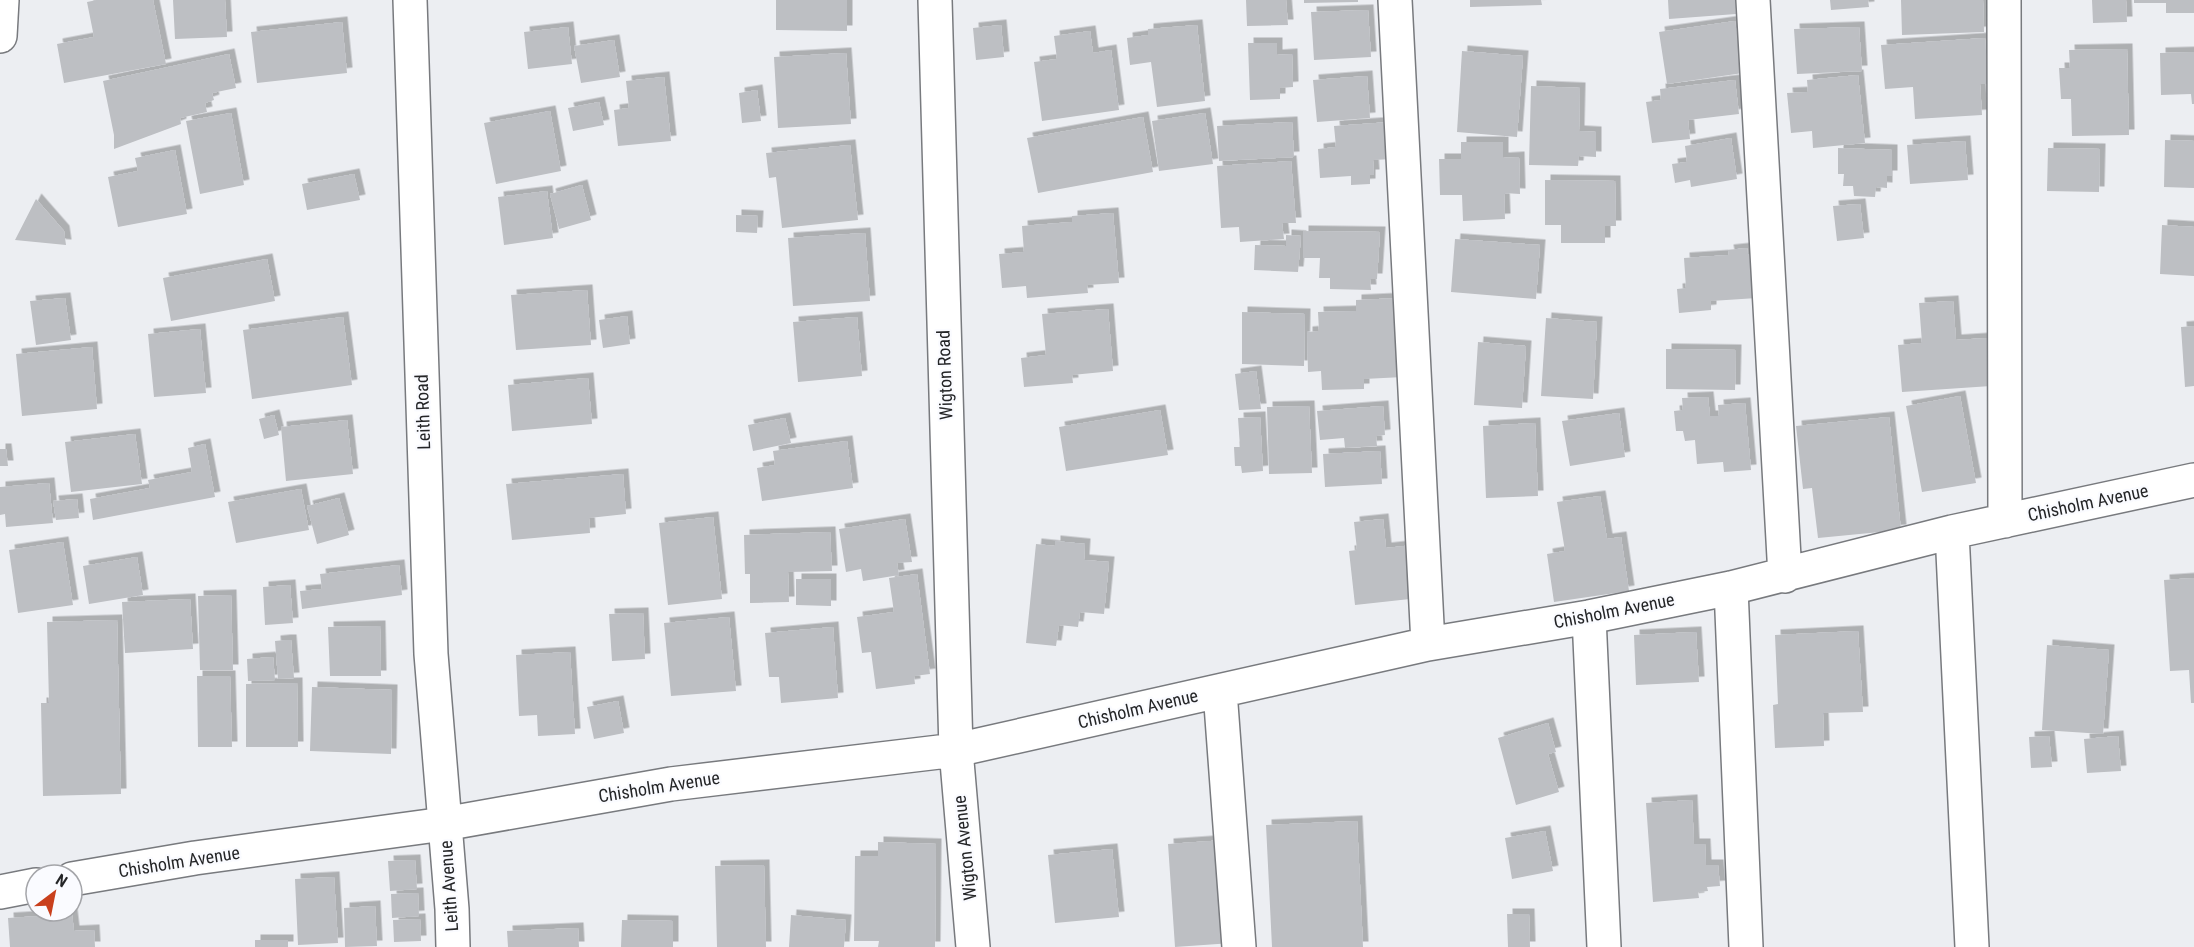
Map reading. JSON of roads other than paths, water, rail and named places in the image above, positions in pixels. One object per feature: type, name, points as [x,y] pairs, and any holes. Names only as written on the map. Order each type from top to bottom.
[{"type":"street","points":[[0,36],[2,0]]},
{"type":"street","name":"Leith Road","points":[[410,0],[431,654],[444,824]]},
{"type":"street","name":"Wigton Road","points":[[935,0],[956,750]]},
{"type":"street","points":[[1395,0],[1428,644]]},
{"type":"street","points":[[1753,0],[1785,576]]},
{"type":"street","points":[[2004,0],[2005,521]]},
{"type":"street","name":"Chisholm Avenue","points":[[84,877],[195,858],[444,824],[671,784],[956,750],[1428,644],[1589,617],[1731,588],[1952,532],[2194,480]]},
{"type":"street","points":[[1952,532],[1972,947]]},
{"type":"street","points":[[1731,588],[1746,947]]},
{"type":"street","points":[[1589,617],[1604,947]]},
{"type":"street","points":[[1220,691],[1239,947]]},
{"type":"street","name":"Wigton Avenue","points":[[956,750],[973,947]]},
{"type":"street","name":"Leith Avenue","points":[[444,824],[453,947]]},
{"type":"street","points":[[0,892],[24,887]]}]
